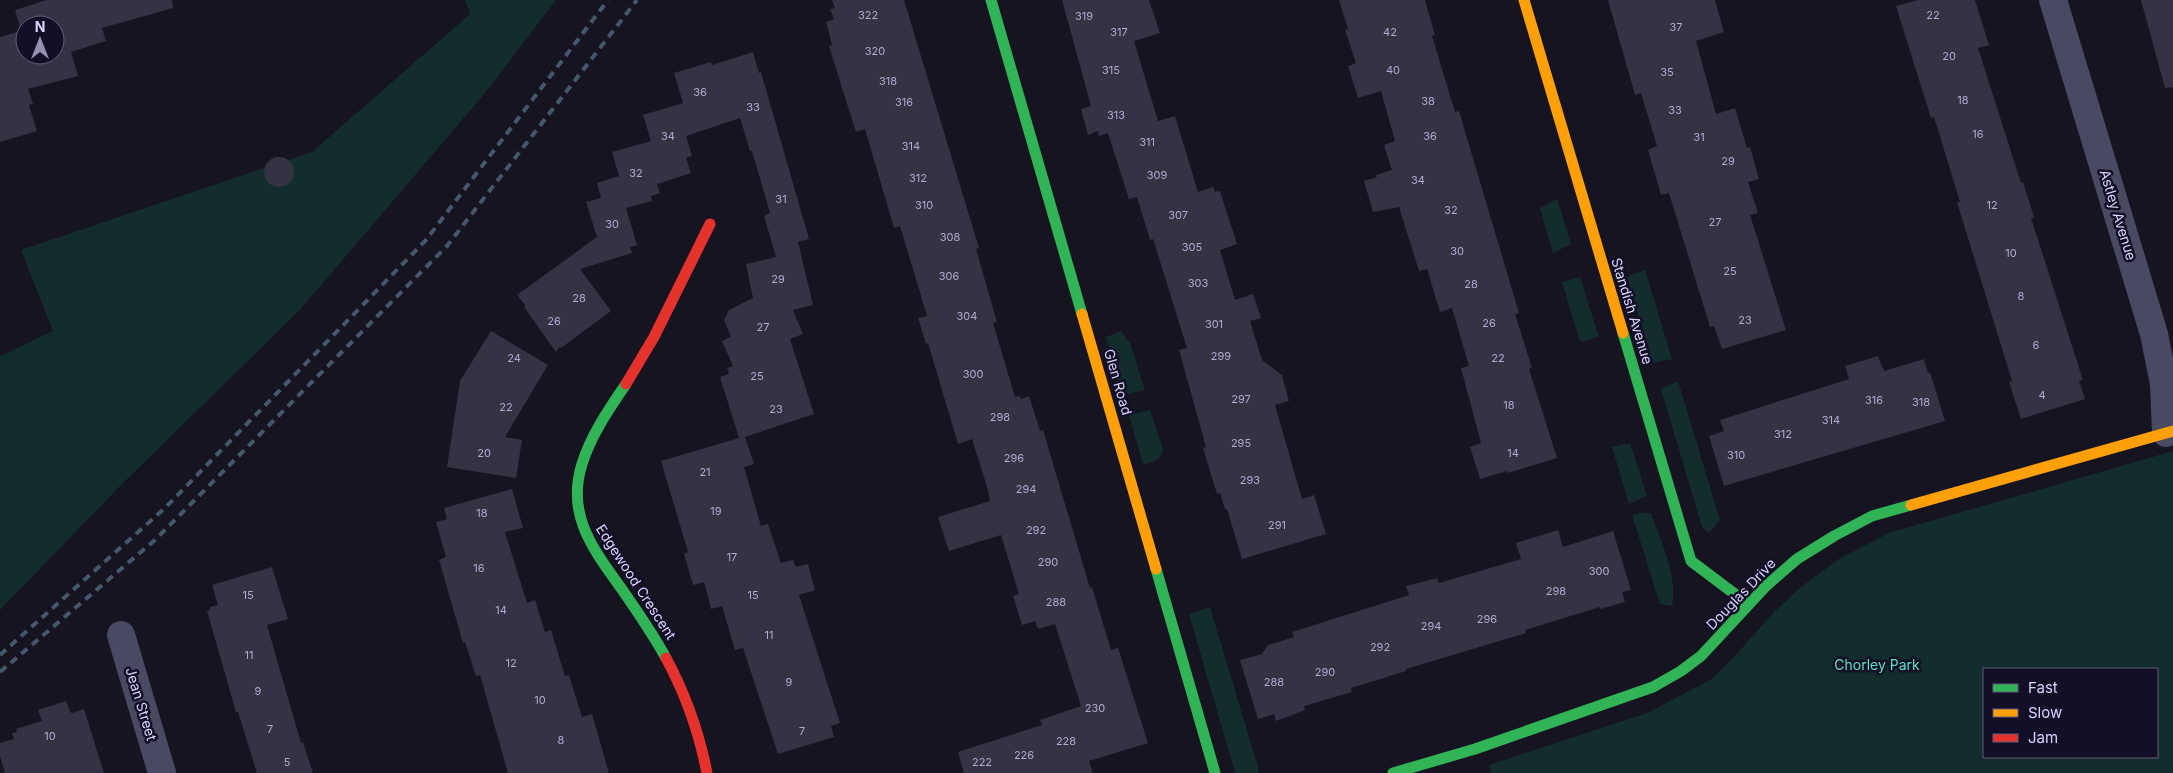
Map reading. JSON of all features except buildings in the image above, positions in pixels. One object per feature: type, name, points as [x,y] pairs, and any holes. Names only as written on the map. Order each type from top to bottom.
[{"type":"street","name":"Glen Road","points":[[991,0],[1215,773]]},
{"type":"street","name":"Standish Avenue","points":[[1524,0],[1692,561],[1748,604]]},
{"type":"street","name":"Astley Avenue","points":[[2053,0],[2154,334],[2164,384],[2170,432]]},
{"type":"street","name":"Edgewood Crescent","points":[[706,773],[703,748],[682,685],[661,646],[591,546],[583,528],[577,503],[578,481],[583,458],[646,352],[710,224]]},
{"type":"street","name":"Douglas Drive","points":[[1393,773],[1476,749],[1653,687],[1674,676],[1697,659],[1774,578],[1798,558],[1834,535],[1872,516],[2170,432]]},
{"type":"street","name":"Jean Street","points":[[121,635],[162,773]]},
{"type":"green space","points":[[465,0],[556,0],[485,93],[299,311],[121,485],[0,610],[0,356],[53,331],[21,250],[312,152],[470,14]]},
{"type":"green space","points":[[1557,199],[1571,244],[1553,253],[1540,208]]},
{"type":"green space","points":[[1645,270],[1672,359],[1653,363],[1627,277]]},
{"type":"green space","points":[[1580,277],[1599,337],[1580,342],[1562,282]]},
{"type":"green space","points":[[1121,331],[1130,343],[1145,390],[1123,395],[1106,337]]},
{"type":"green space","points":[[1678,381],[1720,520],[1709,533],[1702,527],[1661,389]]},
{"type":"green space","points":[[1150,410],[1163,450],[1156,460],[1143,464],[1129,415]]},
{"type":"green space","points":[[1630,443],[1647,496],[1629,504],[1612,447]]},
{"type":"green space","name":"Chorley Park","points":[[2173,451],[2173,773],[1491,773],[1489,765],[1647,713],[1712,679],[1774,612],[1801,587],[1839,559],[1889,533]]},
{"type":"green space","points":[[1651,513],[1664,547],[1673,582],[1672,606],[1660,604],[1632,515]]},
{"type":"green space","points":[[1210,607],[1258,767],[1258,773],[1235,773],[1189,614]]},
{"type":"railway","points":[[0,655],[165,508],[426,240],[608,0]]},
{"type":"railway","points":[[0,672],[155,540],[447,246],[637,0]]},
{"type":"traffic: fast","points":[[991,0],[1082,314]]},
{"type":"traffic: fast","points":[[1623,333],[1691,561],[1748,604]]},
{"type":"traffic: fast","points":[[626,384],[601,422],[590,443],[582,464],[577,499],[580,515],[592,545],[645,623],[666,658]]},
{"type":"traffic: fast","points":[[1393,773],[1475,749],[1653,687],[1681,671],[1701,656],[1766,586],[1797,559],[1834,536],[1872,516],[1911,505]]},
{"type":"traffic: fast","points":[[1156,569],[1215,773]]},
{"type":"traffic: slow","points":[[1524,0],[1623,333]]},
{"type":"traffic: slow","points":[[1082,314],[1156,569]]},
{"type":"traffic: slow","points":[[1911,505],[2173,431]]},
{"type":"traffic: jam","points":[[626,384],[654,337],[710,224]]},
{"type":"traffic: jam","points":[[666,658],[691,714],[707,773]]}]
